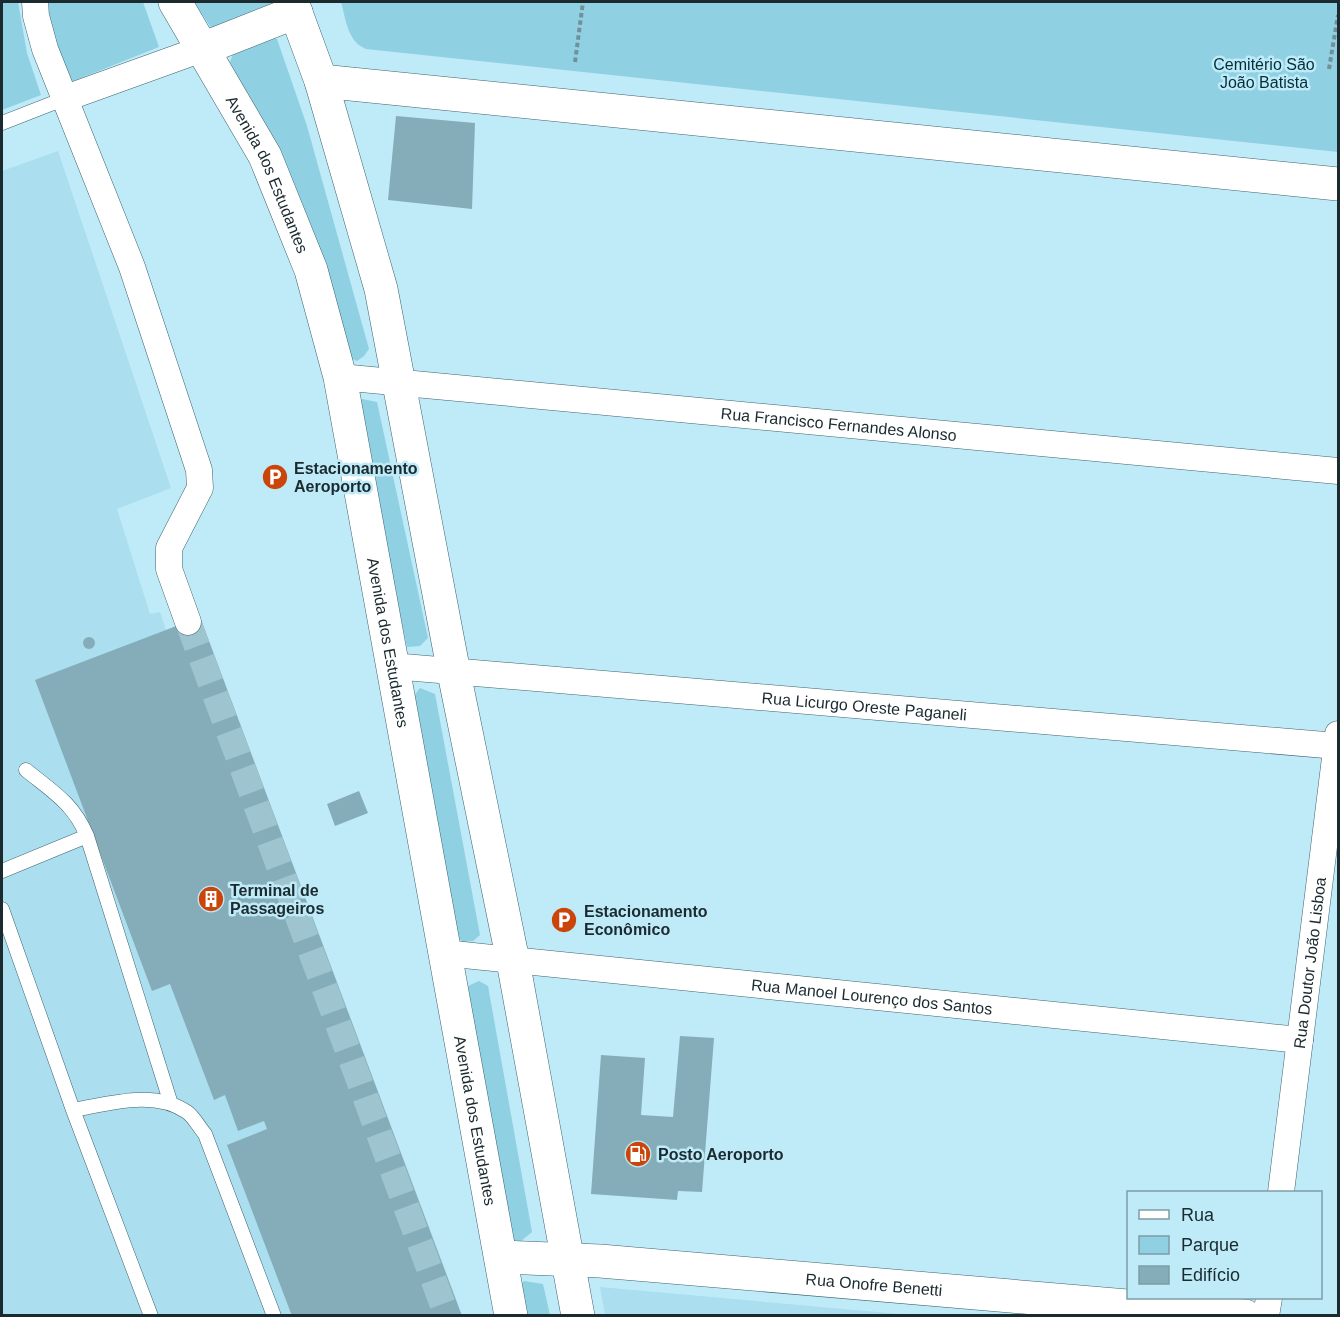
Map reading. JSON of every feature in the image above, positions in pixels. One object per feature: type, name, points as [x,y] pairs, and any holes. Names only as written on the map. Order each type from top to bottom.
[{"type":"main road","name":"Avenida dos Estudantes","points":[[175,2],[265,156],[311,270],[340,377],[511,1316]]},
{"type":"main road","points":[[202,48],[294,7],[321,81],[381,289],[454,673],[513,961],[578,1316]]},
{"type":"main road","points":[[321,81],[1338,184]]},
{"type":"main road","name":"Rua Onofre Benetti","points":[[501,1257],[567,1259],[1245,1316]]},
{"type":"street","points":[[35,2],[36,16],[45,49],[132,267],[199,470],[200,488],[168,548],[169,569],[188,622]]},
{"type":"street","points":[[66,98],[202,48]]},
{"type":"street","name":"Rua Francisco Fernandes Alonso","points":[[340,377],[1338,471]]},
{"type":"street","name":"Rua Licurgo Oreste Paganeli","points":[[392,666],[454,673],[1338,740]]},
{"type":"street","name":"Rua Doutor João Lisboa","points":[[1281,1191],[1338,740]]},
{"type":"street","name":"Rua Manoel Lourenço dos Santos","points":[[444,953],[1300,1040]]},
{"type":"street","points":[[1266,1316],[1269,1299]]},
{"type":"lane","points":[[2,123],[66,98]]},
{"type":"lane","points":[[26,770],[71,807],[81,821],[171,1104]]},
{"type":"lane","points":[[2,872],[87,836]]},
{"type":"lane","points":[[2,909],[73,1110],[152,1316]]},
{"type":"lane","points":[[73,1110],[141,1099],[171,1104],[188,1113],[205,1134],[274,1316]]},
{"type":"path","points":[[575,62],[584,2]]},
{"type":"path","points":[[1329,69],[1338,15]]},
{"type":"shaded area","points":[[58,151],[171,488],[117,509],[150,614],[160,612],[166,630],[200,617],[462,1315],[2,1316],[2,171]]},
{"type":"shaded area","points":[[600,1287],[910,1315],[605,1315]]},
{"type":"green space","points":[[2,2],[18,2],[27,53],[41,95],[2,110]]},
{"type":"green space","points":[[49,2],[143,2],[159,47],[71,82],[52,33]]},
{"type":"green space","points":[[194,2],[278,2],[212,29]]},
{"type":"green space","name":"Cemitério São João Batista","points":[[341,2],[1338,2],[1338,152],[366,49],[351,35]]},
{"type":"green space","points":[[262,35],[277,39],[307,126],[369,349],[357,361],[346,356],[233,77],[230,62],[235,48]]},
{"type":"green space","points":[[362,399],[377,402],[428,638],[420,646],[407,647],[356,406]]},
{"type":"green space","points":[[420,688],[435,694],[480,935],[473,941],[463,942],[454,935],[413,697]]},
{"type":"green space","points":[[479,981],[488,986],[532,1232],[521,1241],[507,1239],[468,986]]},
{"type":"green space","points":[[524,1281],[543,1284],[550,1315],[521,1315],[516,1290]]},
{"type":"building","points":[[396,116],[475,123],[472,209],[388,200]]},
{"type":"building","name":"Terminal de Passageiros","points":[[200,617],[462,1316],[292,1316],[227,1145],[267,1129],[264,1121],[238,1131],[225,1095],[214,1100],[170,984],[152,991],[35,680]]},
{"type":"building","points":[[89,637],[95,643],[89,649],[83,643]]},
{"type":"building","points":[[359,791],[368,813],[335,826],[327,804]]},
{"type":"building","name":"Posto Aeroporto","points":[[680,1036],[714,1038],[702,1192],[678,1191],[677,1200],[591,1194],[601,1055],[645,1058],[641,1115],[673,1117]]},
{"type":"tunnel","points":[[188,622],[447,1316]]},
{"type":"place","name":"Estacionamento Aeroporto","points":[[275,477]]},
{"type":"place","name":"Terminal de Passageiros","points":[[211,899]]},
{"type":"place","name":"Estacionamento Econômico","points":[[564,920]]},
{"type":"place","name":"Posto Aeroporto","points":[[638,1154]]}]
